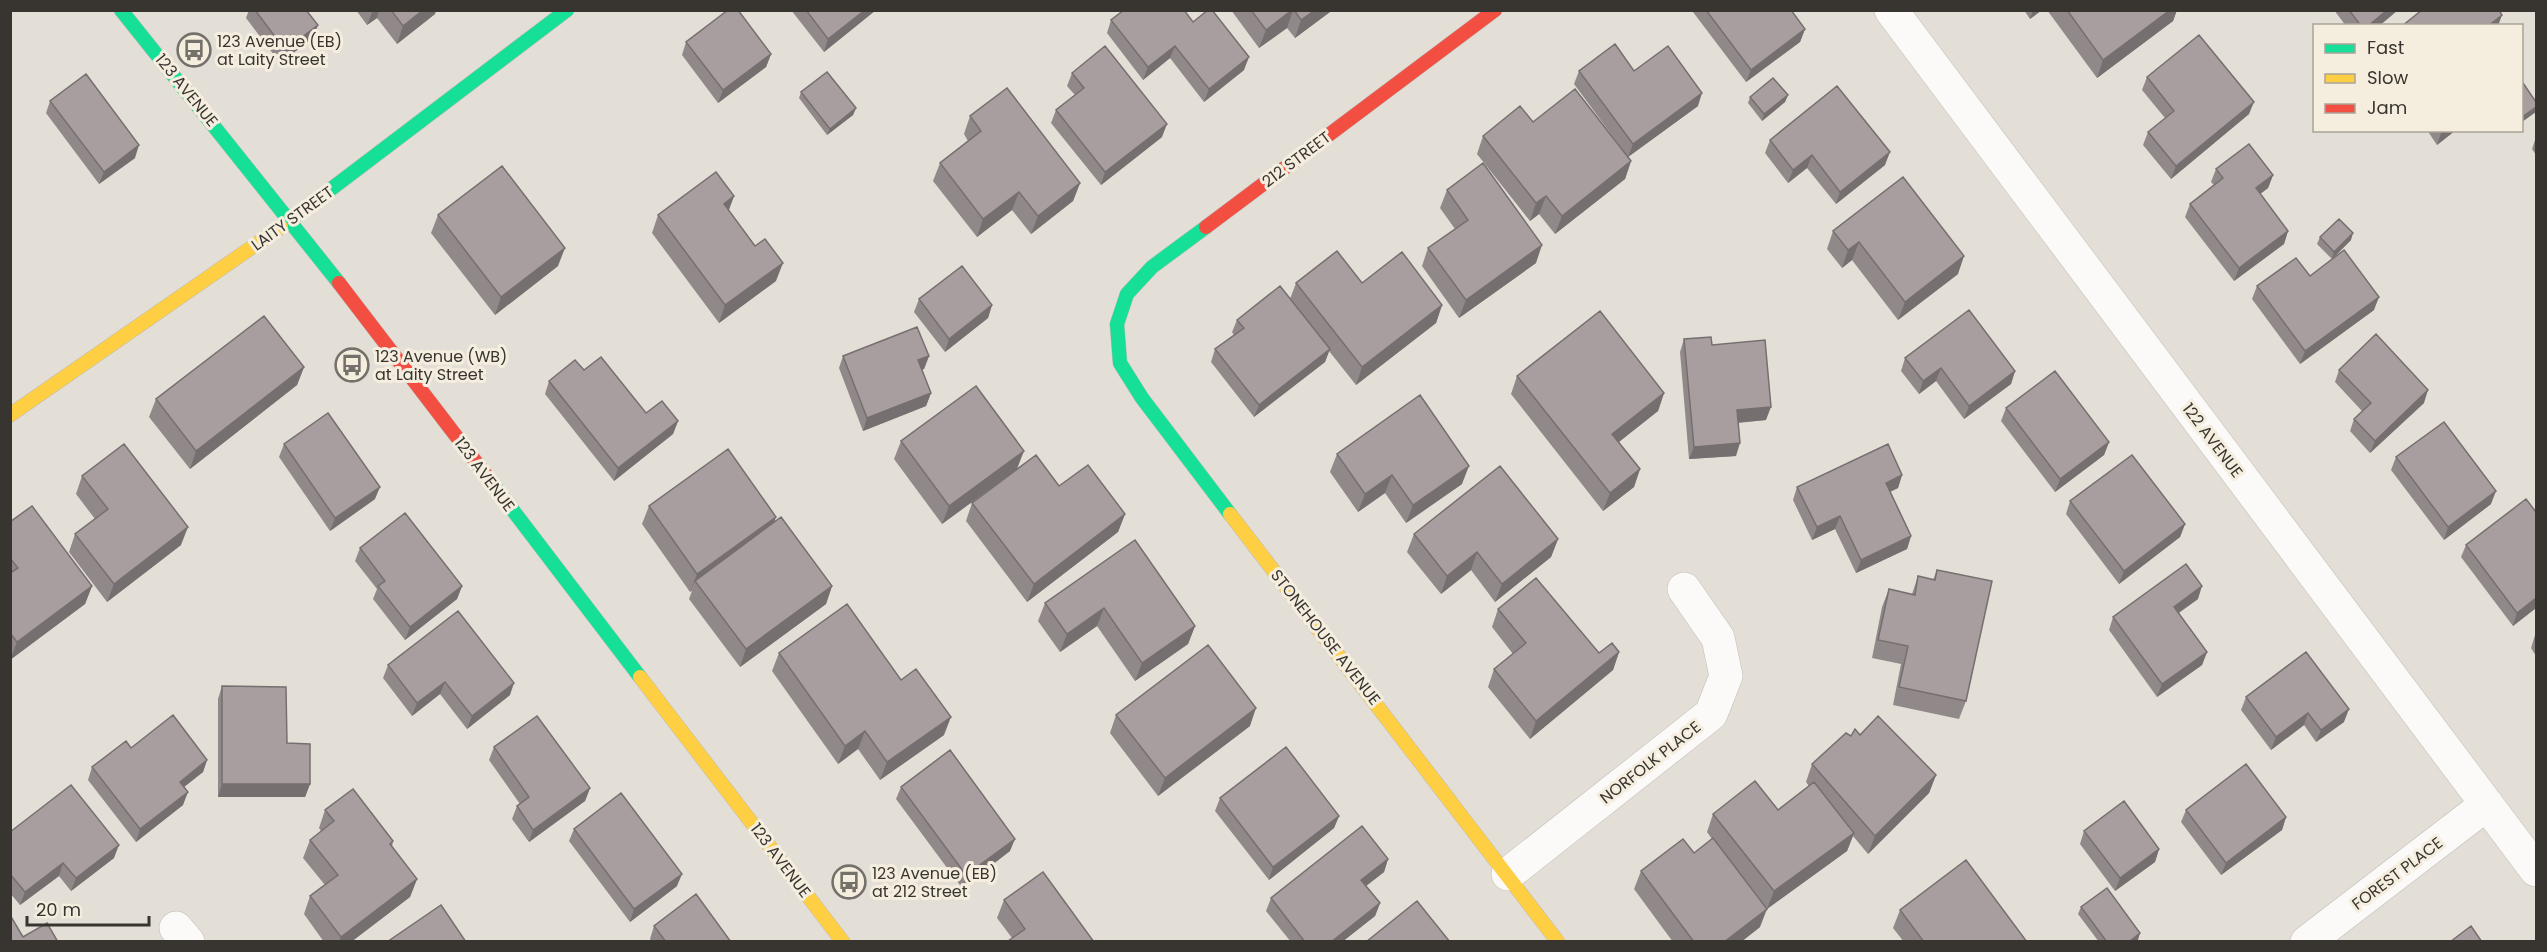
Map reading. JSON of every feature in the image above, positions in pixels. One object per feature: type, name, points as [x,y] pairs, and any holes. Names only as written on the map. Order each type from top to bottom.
[{"type":"street","name":"123 AVENUE","points":[[121,10],[291,220],[843,942]]},
{"type":"street","name":"LAITY STREET","points":[[10,415],[291,220],[567,10]]},
{"type":"street","name":"212 STREET","points":[[1117,324],[1127,294],[1152,267],[1495,10]]},
{"type":"street","name":"122 AVENUE","points":[[1890,10],[2536,870]]},
{"type":"street","name":"STONEHOUSE AVENUE","points":[[1117,324],[1120,363],[1142,398],[1558,942]]},
{"type":"street","name":"NORFOLK PLACE","points":[[1508,874],[1711,714],[1726,676],[1718,638],[1684,589]]},
{"type":"street","name":"FOREST PLACE","points":[[2307,942],[2487,804]]},
{"type":"building","points":[[255,10],[306,10],[318,25],[285,50]]},
{"type":"building","points":[[391,10],[423,10],[403,26]]},
{"type":"building","points":[[728,10],[738,10],[771,54],[723,90],[686,42]]},
{"type":"building","points":[[806,10],[865,10],[828,39]]},
{"type":"building","points":[[1124,10],[1184,10],[1193,22],[1208,10],[1212,10],[1249,57],[1209,89],[1175,46],[1148,67],[1111,20]]},
{"type":"building","points":[[1251,10],[1292,10],[1266,30]]},
{"type":"building","points":[[1294,10],[1315,10],[1301,20]]},
{"type":"building","points":[[1706,10],[1791,10],[1805,29],[1751,70]]},
{"type":"building","points":[[2067,10],[2170,10],[2103,60]]},
{"type":"building","points":[[2349,10],[2387,10],[2370,24],[2360,24]]},
{"type":"building","points":[[2422,10],[2499,10],[2502,15],[2491,24],[2404,24]]},
{"type":"building","points":[[2199,35],[2254,102],[2176,166],[2148,132],[2174,111],[2147,77]]},
{"type":"building","points":[[1615,44],[1634,71],[1668,46],[1702,93],[1633,144],[1579,71]]},
{"type":"building","points":[[1105,46],[1167,124],[1105,172],[1056,110],[1084,88],[1072,73]]},
{"type":"building","points":[[827,72],[856,108],[830,129],[801,92]]},
{"type":"building","points":[[86,74],[139,145],[104,172],[50,101]]},
{"type":"building","points":[[1773,78],[1788,95],[1764,114],[1750,97]]},
{"type":"building","points":[[2523,83],[2536,102],[2536,107],[2523,116]]},
{"type":"building","points":[[1837,86],[1890,152],[1840,192],[1812,155],[1793,170],[1770,140]]},
{"type":"building","points":[[1007,88],[1080,183],[1038,216],[1019,192],[983,219],[940,163],[981,131],[970,116]]},
{"type":"building","points":[[1575,89],[1631,161],[1562,216],[1546,196],[1536,203],[1483,136],[1520,106],[1533,122]]},
{"type":"building","points":[[2249,144],[2273,175],[2256,188],[2288,231],[2239,268],[2190,204],[2223,178],[2216,169]]},
{"type":"building","points":[[1483,163],[1542,245],[1466,300],[1428,248],[1468,220],[1447,190]]},
{"type":"building","points":[[502,166],[565,248],[501,297],[438,215]]},
{"type":"building","points":[[716,172],[734,196],[724,204],[755,246],[765,239],[783,263],[725,305],[658,215]]},
{"type":"building","points":[[1903,177],[1964,256],[1905,302],[1859,242],[1848,250],[1833,231]]},
{"type":"building","points":[[2339,219],[2353,233],[2334,252],[2320,237]]},
{"type":"building","points":[[2344,250],[2379,297],[2305,351],[2257,286],[2296,258],[2310,276]]},
{"type":"building","points":[[1337,251],[1362,283],[1402,252],[1442,305],[1362,367],[1296,283]]},
{"type":"building","points":[[962,266],[992,305],[949,339],[919,299]]},
{"type":"building","points":[[1280,286],[1330,349],[1259,405],[1215,349],[1244,328],[1237,320]]},
{"type":"building","points":[[1969,310],[2015,371],[1969,406],[1941,368],[1923,381],[1905,358]]},
{"type":"building","points":[[1600,311],[1664,393],[1612,434],[1640,469],[1610,493],[1517,376]]},
{"type":"building","points":[[264,316],[304,367],[196,451],[156,399]]},
{"type":"building","points":[[917,327],[929,356],[918,360],[931,393],[867,418],[843,356]]},
{"type":"building","points":[[2376,334],[2428,390],[2375,441],[2354,419],[2371,403],[2339,370]]},
{"type":"building","points":[[1711,337],[1712,345],[1765,340],[1771,407],[1737,410],[1740,443],[1694,447],[1684,339]]},
{"type":"building","points":[[601,357],[646,413],[662,401],[678,421],[618,468],[549,381],[575,360],[584,370]]},
{"type":"building","points":[[2055,371],[2109,442],[2060,479],[2006,408]]},
{"type":"building","points":[[976,386],[1024,451],[949,506],[901,441]]},
{"type":"building","points":[[1420,395],[1469,466],[1413,505],[1392,475],[1365,494],[1337,454]]},
{"type":"building","points":[[328,413],[380,487],[335,518],[284,444]]},
{"type":"building","points":[[2444,422],[2496,491],[2448,527],[2396,457]]},
{"type":"building","points":[[124,444],[188,527],[114,584],[75,534],[108,509],[82,476]]},
{"type":"building","points":[[1888,444],[1902,475],[1886,483],[1911,536],[1861,560],[1840,516],[1817,527],[1797,487]]},
{"type":"building","points":[[728,449],[776,517],[697,574],[649,506]]},
{"type":"building","points":[[1036,455],[1059,486],[1088,465],[1125,514],[1034,584],[972,503]]},
{"type":"building","points":[[2132,455],[2185,524],[2124,571],[2070,501]]},
{"type":"building","points":[[1500,466],[1558,539],[1502,584],[1477,552],[1447,576],[1414,534]]},
{"type":"building","points":[[2526,499],[2536,512],[2536,598],[2517,613],[2466,545]]},
{"type":"building","points":[[32,506],[92,586],[17,642],[10,633],[10,573],[18,568],[10,558],[10,522]]},
{"type":"building","points":[[405,513],[462,586],[410,627],[378,586],[385,581],[360,548]]},
{"type":"building","points":[[781,517],[832,586],[746,649],[695,581]]},
{"type":"building","points":[[1135,540],[1195,626],[1142,663],[1104,608],[1067,634],[1045,603]]},
{"type":"building","points":[[2186,564],[2202,586],[2174,607],[2207,652],[2162,684],[2113,617]]},
{"type":"building","points":[[1937,570],[1992,581],[1966,701],[1899,687],[1908,646],[1878,640],[1889,589],[1915,595],[1918,576],[1935,580]]},
{"type":"building","points":[[1536,578],[1599,653],[1612,643],[1619,652],[1536,721],[1494,669],[1526,643],[1498,609]]},
{"type":"building","points":[[847,604],[901,680],[916,669],[951,717],[887,762],[865,731],[845,746],[779,653]]},
{"type":"building","points":[[458,611],[514,683],[472,716],[445,682],[417,703],[388,665]]},
{"type":"building","points":[[1208,645],[1256,708],[1165,778],[1116,715]]},
{"type":"building","points":[[2306,652],[2349,709],[2321,730],[2308,713],[2276,737],[2246,697]]},
{"type":"building","points":[[222,686],[286,687],[287,743],[310,744],[310,784],[222,784]]},
{"type":"building","points":[[173,715],[207,760],[180,782],[188,792],[140,829],[92,767],[126,741],[131,748]]},
{"type":"building","points":[[537,716],[590,788],[533,830],[517,806],[529,797],[494,747]]},
{"type":"building","points":[[1878,716],[1936,775],[1875,836],[1812,764],[1846,733],[1851,736],[1855,729],[1860,735]]},
{"type":"building","points":[[1286,747],[1339,816],[1273,867],[1220,798]]},
{"type":"building","points":[[950,750],[1015,839],[966,875],[901,787]]},
{"type":"building","points":[[2246,764],[2286,817],[2226,863],[2186,810]]},
{"type":"building","points":[[1755,781],[1778,810],[1814,782],[1854,833],[1774,891],[1713,814]]},
{"type":"building","points":[[71,785],[119,845],[76,878],[63,863],[25,892],[10,874],[10,832]]},
{"type":"building","points":[[353,789],[393,841],[390,844],[417,879],[341,937],[310,896],[338,875],[310,840],[334,821],[325,810]]},
{"type":"building","points":[[621,793],[682,874],[634,909],[574,829]]},
{"type":"building","points":[[2124,801],[2159,849],[2120,878],[2084,831]]},
{"type":"building","points":[[1362,826],[1388,859],[1361,880],[1380,903],[1331,942],[1305,942],[1271,898]]},
{"type":"building","points":[[1713,838],[1767,909],[1724,942],[1694,942],[1641,871],[1683,839],[1694,853]]},
{"type":"building","points":[[1966,860],[2027,942],[1924,942],[1900,910]]},
{"type":"building","points":[[1043,872],[1094,942],[1008,941],[1025,929],[1004,900]]},
{"type":"building","points":[[2107,888],[2140,933],[2129,942],[2107,942],[2081,907]]},
{"type":"building","points":[[696,894],[731,942],[666,942],[654,926]]},
{"type":"building","points":[[1417,901],[1450,942],[1366,942]]},
{"type":"building","points":[[441,905],[466,942],[387,942]]},
{"type":"building","points":[[10,915],[23,937],[47,923],[58,942],[10,942]]},
{"type":"building","points":[[2471,926],[2482,942],[2450,942]]},
{"type":"traffic: fast","points":[[121,10],[339,283]]},
{"type":"traffic: fast","points":[[281,227],[567,10]]},
{"type":"traffic: fast","points":[[1206,227],[1152,267],[1127,294],[1117,324],[1120,363],[1142,398],[1230,514]]},
{"type":"traffic: fast","points":[[489,479],[640,677]]},
{"type":"traffic: slow","points":[[10,415],[281,227]]},
{"type":"traffic: slow","points":[[1230,514],[1558,942]]},
{"type":"traffic: slow","points":[[640,677],[843,942]]},
{"type":"traffic: jam","points":[[1206,227],[1495,10]]},
{"type":"traffic: jam","points":[[339,283],[489,479]]},
{"type":"place","name":"123 Avenue (EB) at Laity Street","points":[[194,50]]},
{"type":"place","name":"123 Avenue (WB) at Laity Street","points":[[352,365]]},
{"type":"place","name":"123 Avenue (EB) at 212 Street","points":[[849,882]]}]
